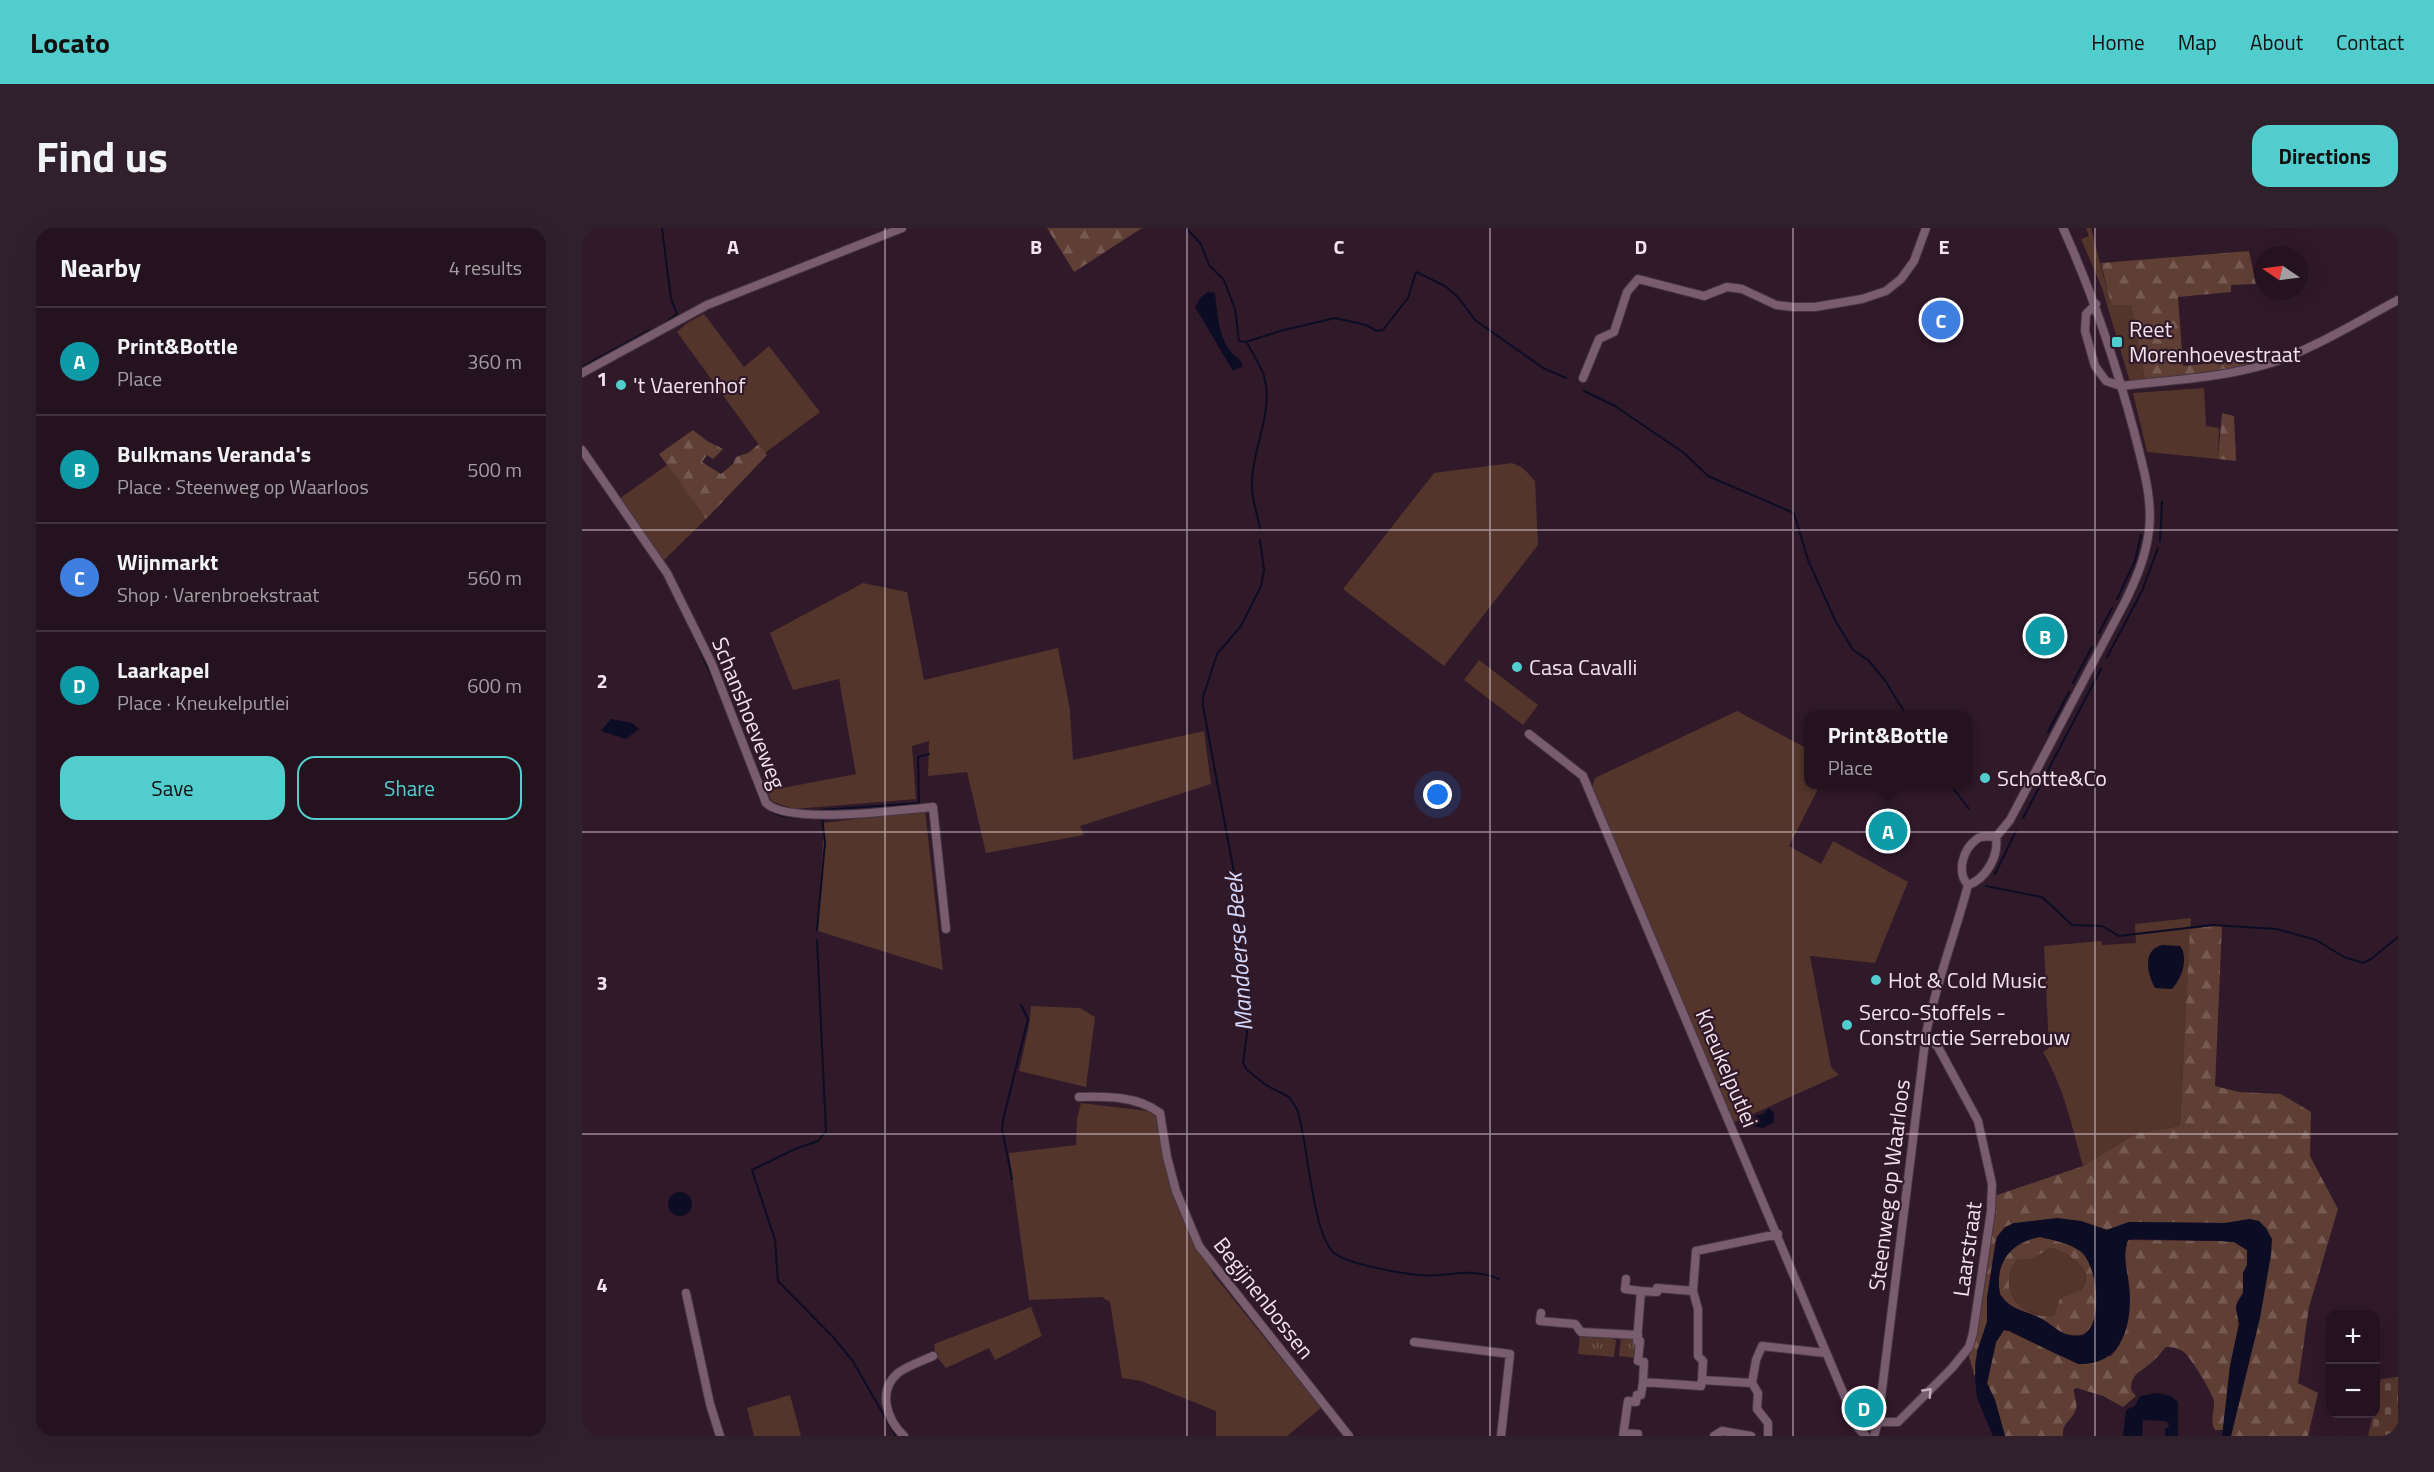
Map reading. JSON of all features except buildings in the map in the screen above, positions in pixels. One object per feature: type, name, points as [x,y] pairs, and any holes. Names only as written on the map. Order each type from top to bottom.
[{"type":"street","points":[[582,373],[707,305],[902,228]]},
{"type":"street","points":[[1583,378],[1599,339],[1614,333],[1627,292],[1638,279],[1704,296],[1727,287],[1742,289],[1776,305],[1815,308],[1862,299],[1886,291],[1900,279],[1914,261],[1926,228]]},
{"type":"street","points":[[1968,885],[1983,875],[1997,847],[1996,837],[2010,820],[2142,567],[2150,528],[2147,481],[2121,386],[2096,304],[2063,228]]},
{"type":"street","points":[[2096,304],[2086,315],[2085,331],[2095,366],[2106,381],[2121,386],[2235,372],[2270,363],[2322,341],[2398,300]]},
{"type":"street","name":"Schanshoeveweg","points":[[582,450],[656,555],[672,583],[712,664],[766,803],[774,809],[795,814],[840,814],[933,807],[946,929]]},
{"type":"street","name":"Kneukelputlei","points":[[1529,734],[1583,777],[1778,1233],[1858,1428],[1866,1436]]},
{"type":"street","name":"Steenweg op Waarloos","points":[[1878,1422],[1926,1034],[1938,982],[1958,924],[1968,885],[1962,876],[1961,868],[1970,847],[1977,839],[1984,836],[1996,837]]},
{"type":"street","name":"Laarstraat","points":[[1878,1422],[1898,1422],[1966,1353],[1973,1333],[1990,1224],[1992,1184],[1978,1122],[1938,1047],[1926,1034]]},
{"type":"street","name":"Begijnenbossen","points":[[1078,1097],[1098,1096],[1138,1102],[1160,1113],[1167,1157],[1176,1191],[1198,1246],[1349,1436]]},
{"type":"street","points":[[1643,1382],[1701,1386],[1703,1361],[1698,1356],[1698,1309],[1693,1291],[1696,1251],[1778,1233]]},
{"type":"street","points":[[1626,1279],[1625,1289],[1657,1292],[1657,1288],[1693,1291]]},
{"type":"street","points":[[1638,1434],[1624,1434],[1628,1401],[1636,1402],[1637,1395],[1641,1395],[1643,1382],[1644,1362],[1638,1361],[1640,1341],[1637,1341],[1641,1291]]},
{"type":"street","points":[[686,1293],[710,1404],[720,1436]]},
{"type":"street","points":[[1541,1313],[1540,1321],[1575,1324],[1581,1332],[1638,1335]]},
{"type":"street","points":[[1414,1342],[1510,1354],[1501,1436]]},
{"type":"street","points":[[1768,1436],[1768,1423],[1757,1409],[1758,1393],[1752,1383],[1756,1360],[1762,1346],[1826,1353]]},
{"type":"street","points":[[904,1436],[886,1410],[887,1393],[893,1378],[900,1372],[933,1356]]},
{"type":"street","points":[[1702,1380],[1752,1383]]},
{"type":"street","points":[[1874,1436],[1878,1422]]},
{"type":"street","points":[[1714,1436],[1722,1431],[1751,1436]]},
{"type":"green space","points":[[1047,228],[1142,228],[1074,272]]},
{"type":"green space","points":[[2086,228],[2091,228],[2111,305],[2131,304],[2145,380],[2130,382],[2102,288],[2081,239],[2089,236]]},
{"type":"green space","points":[[2249,251],[2254,284],[2231,285],[2231,292],[2178,297],[2183,366],[2256,359],[2257,365],[2145,380],[2131,305],[2111,305],[2101,263]]},
{"type":"green space","points":[[704,314],[744,367],[769,346],[820,412],[765,453],[677,332],[687,323]]},
{"type":"green space","points":[[2204,388],[2206,426],[2219,428],[2218,459],[2147,452],[2133,393]]},
{"type":"green space","points":[[2222,413],[2234,416],[2236,461],[2218,459]]},
{"type":"green space","points":[[693,430],[707,441],[723,449],[713,459],[707,455],[702,462],[721,474],[733,464],[736,457],[748,453],[759,444],[767,455],[706,519],[659,454]]},
{"type":"green space","points":[[1512,463],[1523,468],[1535,481],[1538,545],[1444,666],[1343,589],[1434,473]]},
{"type":"green space","points":[[667,465],[706,519],[663,561],[619,499]]},
{"type":"green space","points":[[863,583],[907,592],[924,680],[1058,648],[1070,710],[1073,760],[1204,731],[1211,784],[1080,826],[1084,835],[986,853],[967,772],[928,776],[929,741],[912,746],[916,799],[794,809],[771,801],[767,791],[856,774],[839,679],[793,690],[770,633]]},
{"type":"green space","points":[[1479,660],[1538,705],[1523,725],[1464,680]]},
{"type":"green space","points":[[1737,711],[1804,747],[1804,789],[1818,789],[1789,846],[1821,864],[1833,841],[1908,882],[1875,963],[1810,956],[1831,1067],[1839,1075],[1733,1123],[1592,788],[1595,778]]},
{"type":"green space","points":[[925,810],[943,970],[818,931],[824,823]]},
{"type":"green space","points":[[2191,918],[2180,1126],[2137,1133],[2083,1166],[2062,1094],[2043,1052],[2049,1048],[2044,946],[2101,941],[2102,945],[2136,943],[2135,924]]},
{"type":"green space","points":[[2222,926],[2215,1086],[2239,1092],[2281,1094],[2311,1112],[2310,1156],[2338,1209],[2309,1307],[2298,1383],[2318,1393],[2308,1436],[2231,1436],[2263,1300],[2271,1239],[2250,1219],[2225,1223],[2129,1222],[2107,1230],[2081,1221],[2005,1227],[1995,1243],[1987,1298],[1987,1322],[1975,1362],[1975,1377],[1968,1353],[1994,1196],[2083,1166],[2137,1133],[2180,1126],[2190,929]]},
{"type":"green space","points":[[1031,1006],[1080,1008],[1095,1017],[1086,1087],[1019,1071]]},
{"type":"green space","points":[[1081,1103],[1156,1112],[1176,1193],[1213,1274],[1321,1408],[1287,1436],[1216,1436],[1216,1411],[1141,1381],[1122,1378],[1110,1302],[1102,1297],[1029,1300],[1009,1153],[1076,1145],[1077,1119]]},
{"type":"green space","points":[[2040,1237],[2066,1244],[2080,1250],[2087,1258],[2092,1269],[2097,1299],[2092,1325],[2085,1333],[2070,1336],[2061,1333],[2036,1317],[2009,1305],[2000,1294],[2002,1264],[2013,1249]],"holes":[[[2050,1248],[2072,1257],[2081,1266],[2086,1275],[2085,1282],[2081,1290],[2060,1299],[2054,1316],[2031,1313],[2015,1300],[2010,1291],[2011,1271],[2017,1260],[2032,1259]]]},
{"type":"green space","points":[[2128,1240],[2234,1242],[2247,1250],[2247,1265],[2243,1273],[2243,1293],[2237,1302],[2239,1324],[2230,1366],[2224,1430],[2215,1430],[2213,1426],[2214,1401],[2191,1361],[2184,1352],[2166,1347],[2135,1376],[2131,1390],[2136,1396],[2123,1407],[2103,1396],[2077,1388],[2074,1389],[2076,1409],[2065,1425],[2063,1436],[2005,1436],[1995,1400],[1987,1384],[1996,1342],[2004,1330],[2060,1356],[2111,1356],[2125,1332],[2129,1313],[2130,1294],[2125,1257]]},
{"type":"green space","points":[[2050,1248],[2067,1254],[2078,1262],[2086,1276],[2081,1290],[2063,1299],[2054,1316],[2031,1312],[2022,1307],[2010,1291],[2009,1282],[2011,1271],[2017,1260],[2032,1259]]},
{"type":"green space","points":[[1031,1307],[1042,1336],[995,1360],[989,1348],[946,1368],[936,1356],[934,1344]]},
{"type":"green space","points":[[1580,1335],[1613,1337],[1616,1340],[1614,1357],[1578,1354]]},
{"type":"green space","points":[[1621,1337],[1633,1338],[1636,1341],[1636,1358],[1619,1356]]},
{"type":"green space","points":[[2398,1377],[2398,1436],[2368,1436],[2372,1418],[2380,1418],[2381,1379]]},
{"type":"green space","points":[[790,1395],[801,1436],[754,1436],[747,1408]]},
{"type":"water","points":[[1208,292],[1215,293],[1218,322],[1225,342],[1243,366],[1233,371],[1195,307],[1200,298]]},
{"type":"water","points":[[611,719],[632,723],[639,729],[626,739],[601,731]]},
{"type":"water","points":[[2162,945],[2180,946],[2183,951],[2184,962],[2181,974],[2172,989],[2155,988],[2148,969],[2151,952]]},
{"type":"water","points":[[1769,1108],[1774,1113],[1774,1122],[1763,1128],[1753,1126],[1755,1116],[1763,1114]]},
{"type":"water","points":[[680,1192],[689,1195],[692,1204],[689,1213],[680,1216],[671,1213],[668,1204],[671,1195]]},
{"type":"water","points":[[2057,1218],[2081,1221],[2107,1230],[2129,1222],[2225,1223],[2250,1219],[2259,1221],[2272,1239],[2271,1255],[2260,1318],[2231,1436],[2222,1436],[2230,1366],[2239,1324],[2236,1306],[2243,1293],[2243,1273],[2247,1265],[2247,1250],[2234,1242],[2133,1239],[2128,1240],[2125,1252],[2130,1300],[2129,1314],[2122,1340],[2106,1358],[2093,1363],[2078,1364],[2004,1330],[1996,1342],[1987,1383],[1995,1400],[2005,1436],[1993,1436],[1977,1398],[1975,1377],[1977,1351],[1987,1322],[1987,1298],[1997,1237],[2005,1227],[2014,1223]],"holes":[[[2040,1237],[2076,1248],[2086,1258],[2091,1268],[2096,1307],[2090,1329],[2083,1335],[2064,1333],[2040,1318],[2013,1307],[2000,1294],[2000,1273],[2007,1256],[2021,1244]]]},
{"type":"water","points":[[2157,1393],[2171,1396],[2178,1402],[2178,1436],[2165,1436],[2165,1428],[2168,1428],[2169,1423],[2165,1421],[2143,1420],[2142,1436],[2123,1436],[2126,1410],[2135,1406],[2140,1396]]},
{"type":"waterway","points":[[662,228],[671,299],[677,314],[666,322]]},
{"type":"waterway","points":[[1186,228],[1201,244],[1209,265],[1224,280],[1235,309],[1239,341],[1246,342],[1335,318],[1366,325],[1377,331],[1383,330],[1408,298],[1416,272],[1445,286],[1458,297],[1475,320],[1543,368],[1566,378]]},
{"type":"waterway","points":[[582,367],[650,330]]},
{"type":"waterway","name":"Mandoerse Beek","points":[[1247,343],[1263,373],[1266,389],[1265,415],[1252,482],[1253,499],[1260,528]]},
{"type":"waterway","points":[[1584,391],[1615,406],[1684,453],[1708,476],[1794,513],[1808,560],[1835,620],[1853,650],[1868,660],[1884,679],[1904,711]]},
{"type":"waterway","points":[[2160,541],[2162,502]]},
{"type":"waterway","points":[[2117,599],[2135,561],[2141,535]]},
{"type":"waterway","name":"Mandoerse Beek","points":[[1260,540],[1264,570],[1261,586],[1241,626],[1217,654],[1203,697],[1235,878],[1247,1033],[1243,1063],[1247,1070],[1266,1085],[1289,1097],[1297,1109],[1320,1227],[1334,1253],[1350,1261],[1418,1275],[1478,1273],[1499,1279]]},
{"type":"waterway","points":[[2107,657],[2142,591],[2158,548]]},
{"type":"waterway","points":[[2099,633],[2112,608]]},
{"type":"waterway","points":[[690,628],[715,683]]},
{"type":"waterway","points":[[2073,683],[2092,647]]},
{"type":"waterway","points":[[2023,818],[2101,669]]},
{"type":"waterway","points":[[2048,732],[2069,692]]},
{"type":"waterway","points":[[821,810],[919,803],[918,757],[929,754]]},
{"type":"waterway","points":[[753,781],[761,799],[770,811],[793,818],[805,818]]},
{"type":"waterway","points":[[1954,789],[1969,809]]},
{"type":"waterway","points":[[817,930],[825,843],[822,817]]},
{"type":"waterway","points":[[1995,874],[2016,831]]},
{"type":"waterway","points":[[1986,886],[2042,897],[2072,925],[2102,926],[2119,936],[2212,925],[2277,929],[2316,940],[2344,957],[2363,963],[2398,937]]},
{"type":"waterway","points":[[817,940],[826,1131],[818,1141],[795,1149],[752,1170],[775,1240],[778,1281],[834,1338],[852,1360],[896,1436]]},
{"type":"waterway","points":[[1012,1179],[1002,1129],[1028,1019],[1021,1005]]},
{"type":"place","name":"Wijnmarkt","points":[[1941,320]]},
{"type":"place","name":"Reet Morenhoevestraat","points":[[2117,342]]},
{"type":"place","name":"'t Vaerenhof","points":[[621,385]]},
{"type":"place","name":"Bulkmans Veranda's","points":[[2045,636]]},
{"type":"place","name":"Casa Cavalli","points":[[1517,667]]},
{"type":"place","name":"Schotte&Co","points":[[1985,778]]},
{"type":"place","name":"Print&Bottle","points":[[1888,831]]},
{"type":"place","name":"Hot & Cold Music","points":[[1876,980]]},
{"type":"place","name":"Serco-Stoffels - Constructie Serrebouw","points":[[1847,1025]]},
{"type":"place","name":"Laarkapel","points":[[1864,1408]]}]
